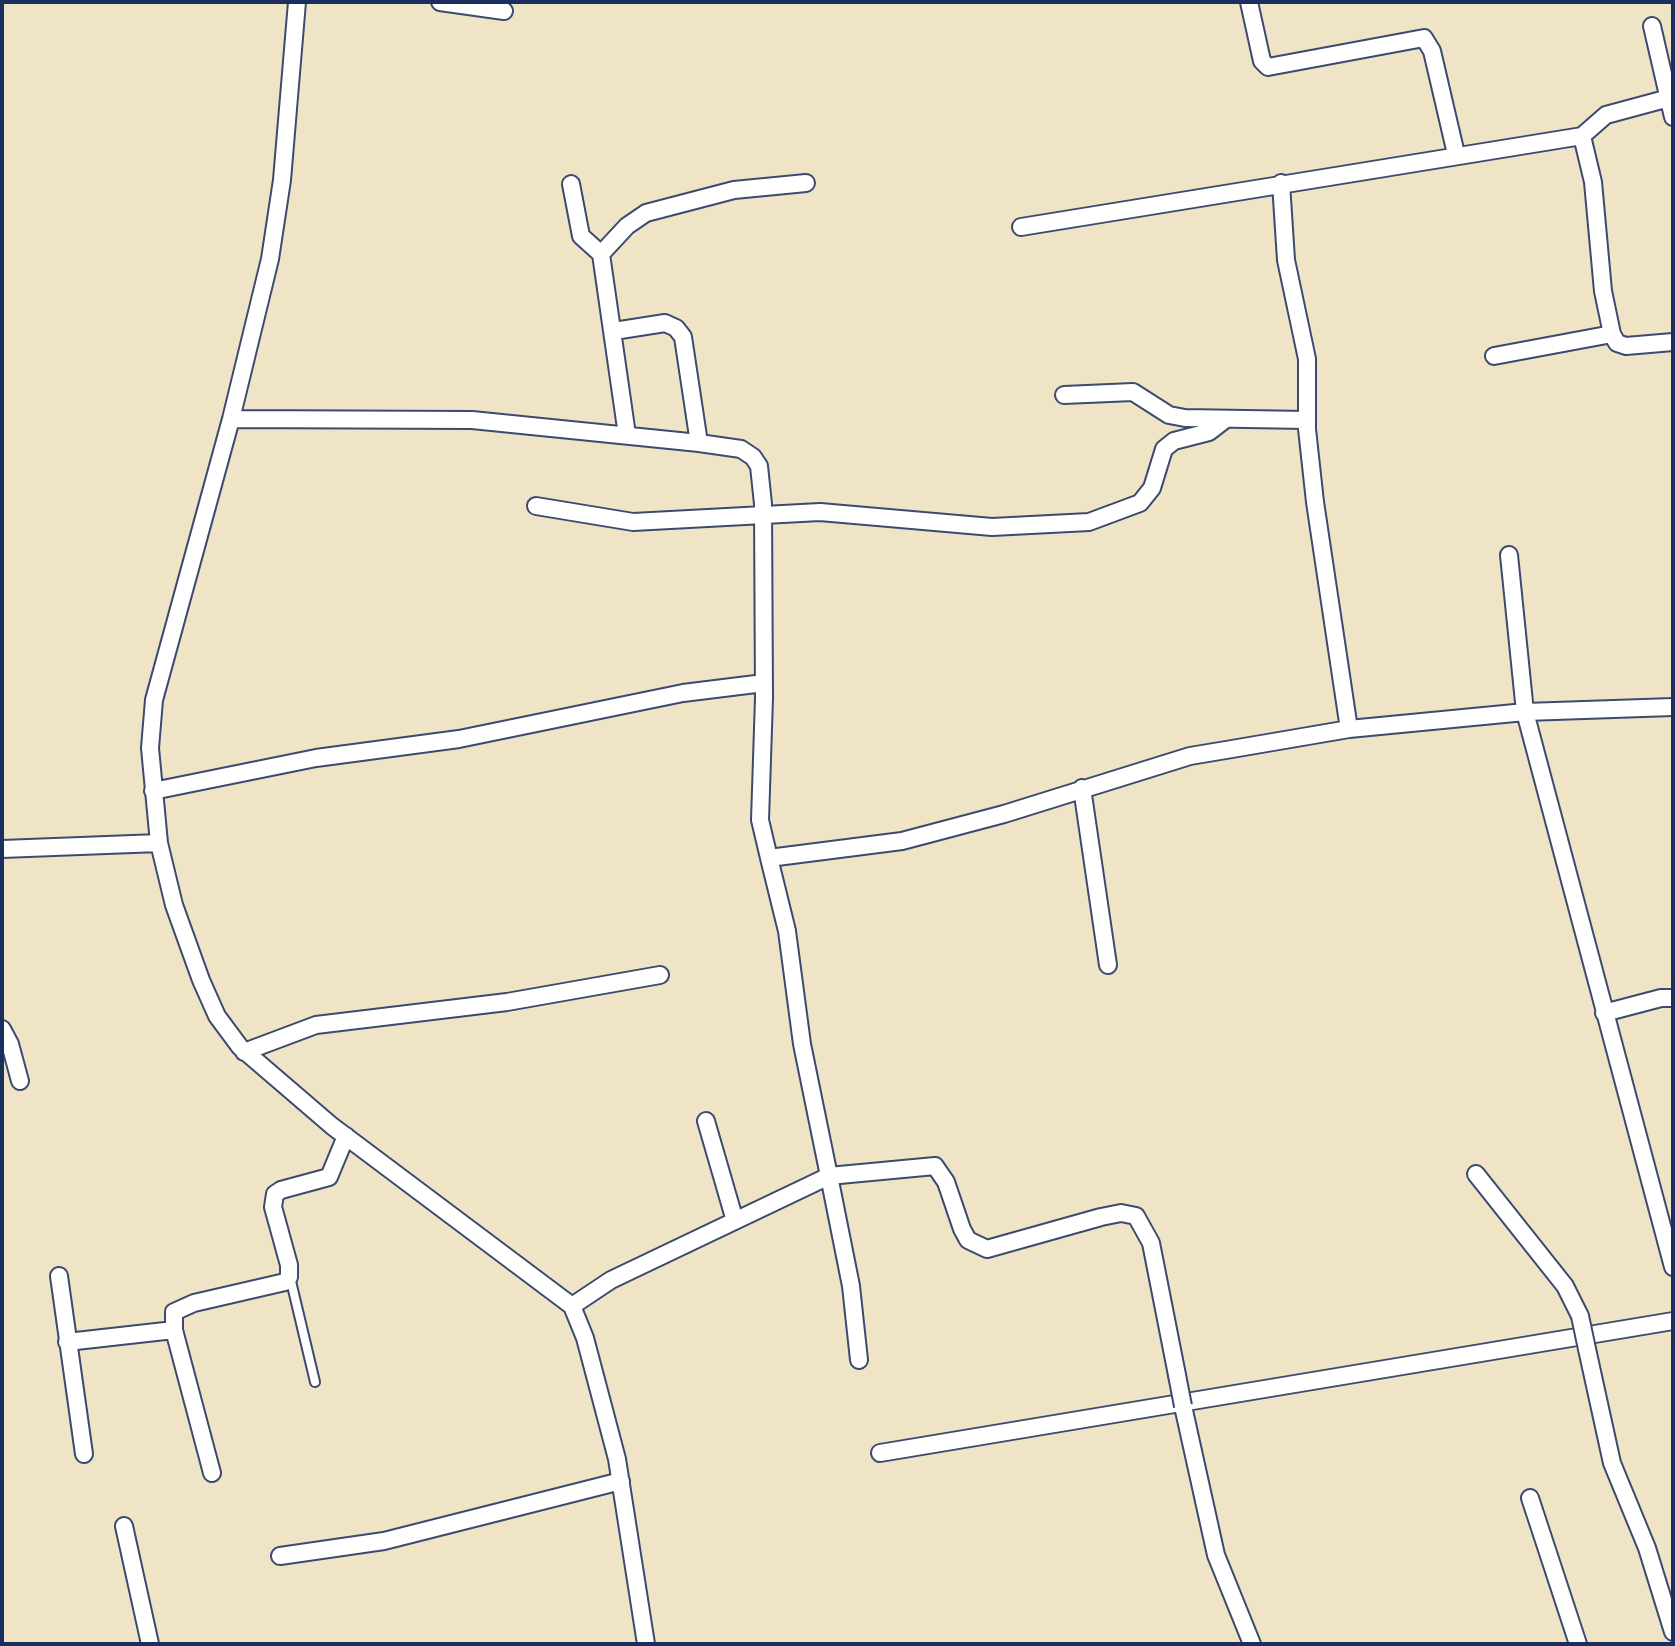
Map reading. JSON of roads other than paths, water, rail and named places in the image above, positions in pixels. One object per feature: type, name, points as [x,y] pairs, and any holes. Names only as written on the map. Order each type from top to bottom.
[{"type":"street","points":[[297,2],[276,222],[231,419],[159,668],[150,725],[159,843],[174,905],[201,980],[217,1016],[244,1052],[343,1143],[572,1306],[581,1323],[591,1358],[621,1481],[646,1644]]},
{"type":"street","points":[[440,2],[504,11]]},
{"type":"street","points":[[1249,2],[1262,61],[1268,67],[1424,38],[1432,51],[1456,154]]},
{"type":"street","points":[[1652,26],[1673,117]]},
{"type":"street","points":[[1021,227],[1456,154],[1582,136],[1606,115],[1669,98]]},
{"type":"street","points":[[1582,136],[1593,182],[1603,291],[1612,334],[1617,343],[1626,346],[1673,342]]},
{"type":"street","points":[[601,254],[627,226],[646,213],[734,190],[806,183]]},
{"type":"street","points":[[1281,183],[1286,260],[1307,359],[1307,420],[1315,502],[1349,729]]},
{"type":"street","points":[[571,184],[581,236],[601,254],[627,435]]},
{"type":"street","points":[[614,331],[665,323],[676,328],[683,337],[699,443]]},
{"type":"street","points":[[1494,356],[1612,334]]},
{"type":"street","points":[[1064,395],[1133,392],[1169,415],[1307,420]]},
{"type":"street","points":[[231,419],[472,420],[699,443],[741,449],[753,457],[759,466],[763,516],[764,683],[760,820],[787,931],[802,1044],[851,1286],[859,1360]]},
{"type":"street","points":[[536,506],[633,522],[820,512],[992,527],[1089,522],[1140,503],[1152,488],[1164,449],[1174,441],[1209,432],[1226,419]]},
{"type":"street","points":[[1509,555],[1525,712],[1673,1267]]},
{"type":"street","points":[[153,791],[316,758],[459,739],[683,693],[764,683]]},
{"type":"street","points":[[769,858],[902,841],[1004,814],[1190,756],[1349,729],[1525,712],[1673,707]]},
{"type":"street","points":[[1082,788],[1097,868],[1108,965]]},
{"type":"street","points":[[2,849],[159,843]]},
{"type":"street","points":[[244,1052],[316,1025],[507,1002],[660,975]]},
{"type":"street","points":[[1604,1013],[1661,998],[1673,998]]},
{"type":"street","points":[[2,1029],[10,1044],[20,1081]]},
{"type":"street","points":[[706,1121],[735,1221]]},
{"type":"street","points":[[212,1473],[172,1319],[178,1307],[279,1285],[289,1277],[273,1207],[275,1194],[329,1177],[343,1143]]},
{"type":"street","points":[[572,1306],[611,1280],[829,1176],[935,1166],[946,1182],[968,1240],[987,1249],[1101,1217],[1121,1213],[1136,1216],[1151,1243],[1216,1555],[1252,1644]]},
{"type":"street","points":[[1476,1174],[1565,1286],[1580,1316],[1612,1463],[1647,1548],[1673,1632]]},
{"type":"street","points":[[59,1276],[84,1454]]},
{"type":"street","points":[[880,1453],[1673,1321]]},
{"type":"street","points":[[67,1342],[174,1330]]},
{"type":"street","points":[[280,1556],[384,1541],[621,1481]]},
{"type":"street","points":[[1530,1498],[1578,1644]]},
{"type":"street","points":[[124,1526],[150,1644]]},
{"type":"lane","points":[[289,1277],[315,1382]]}]
